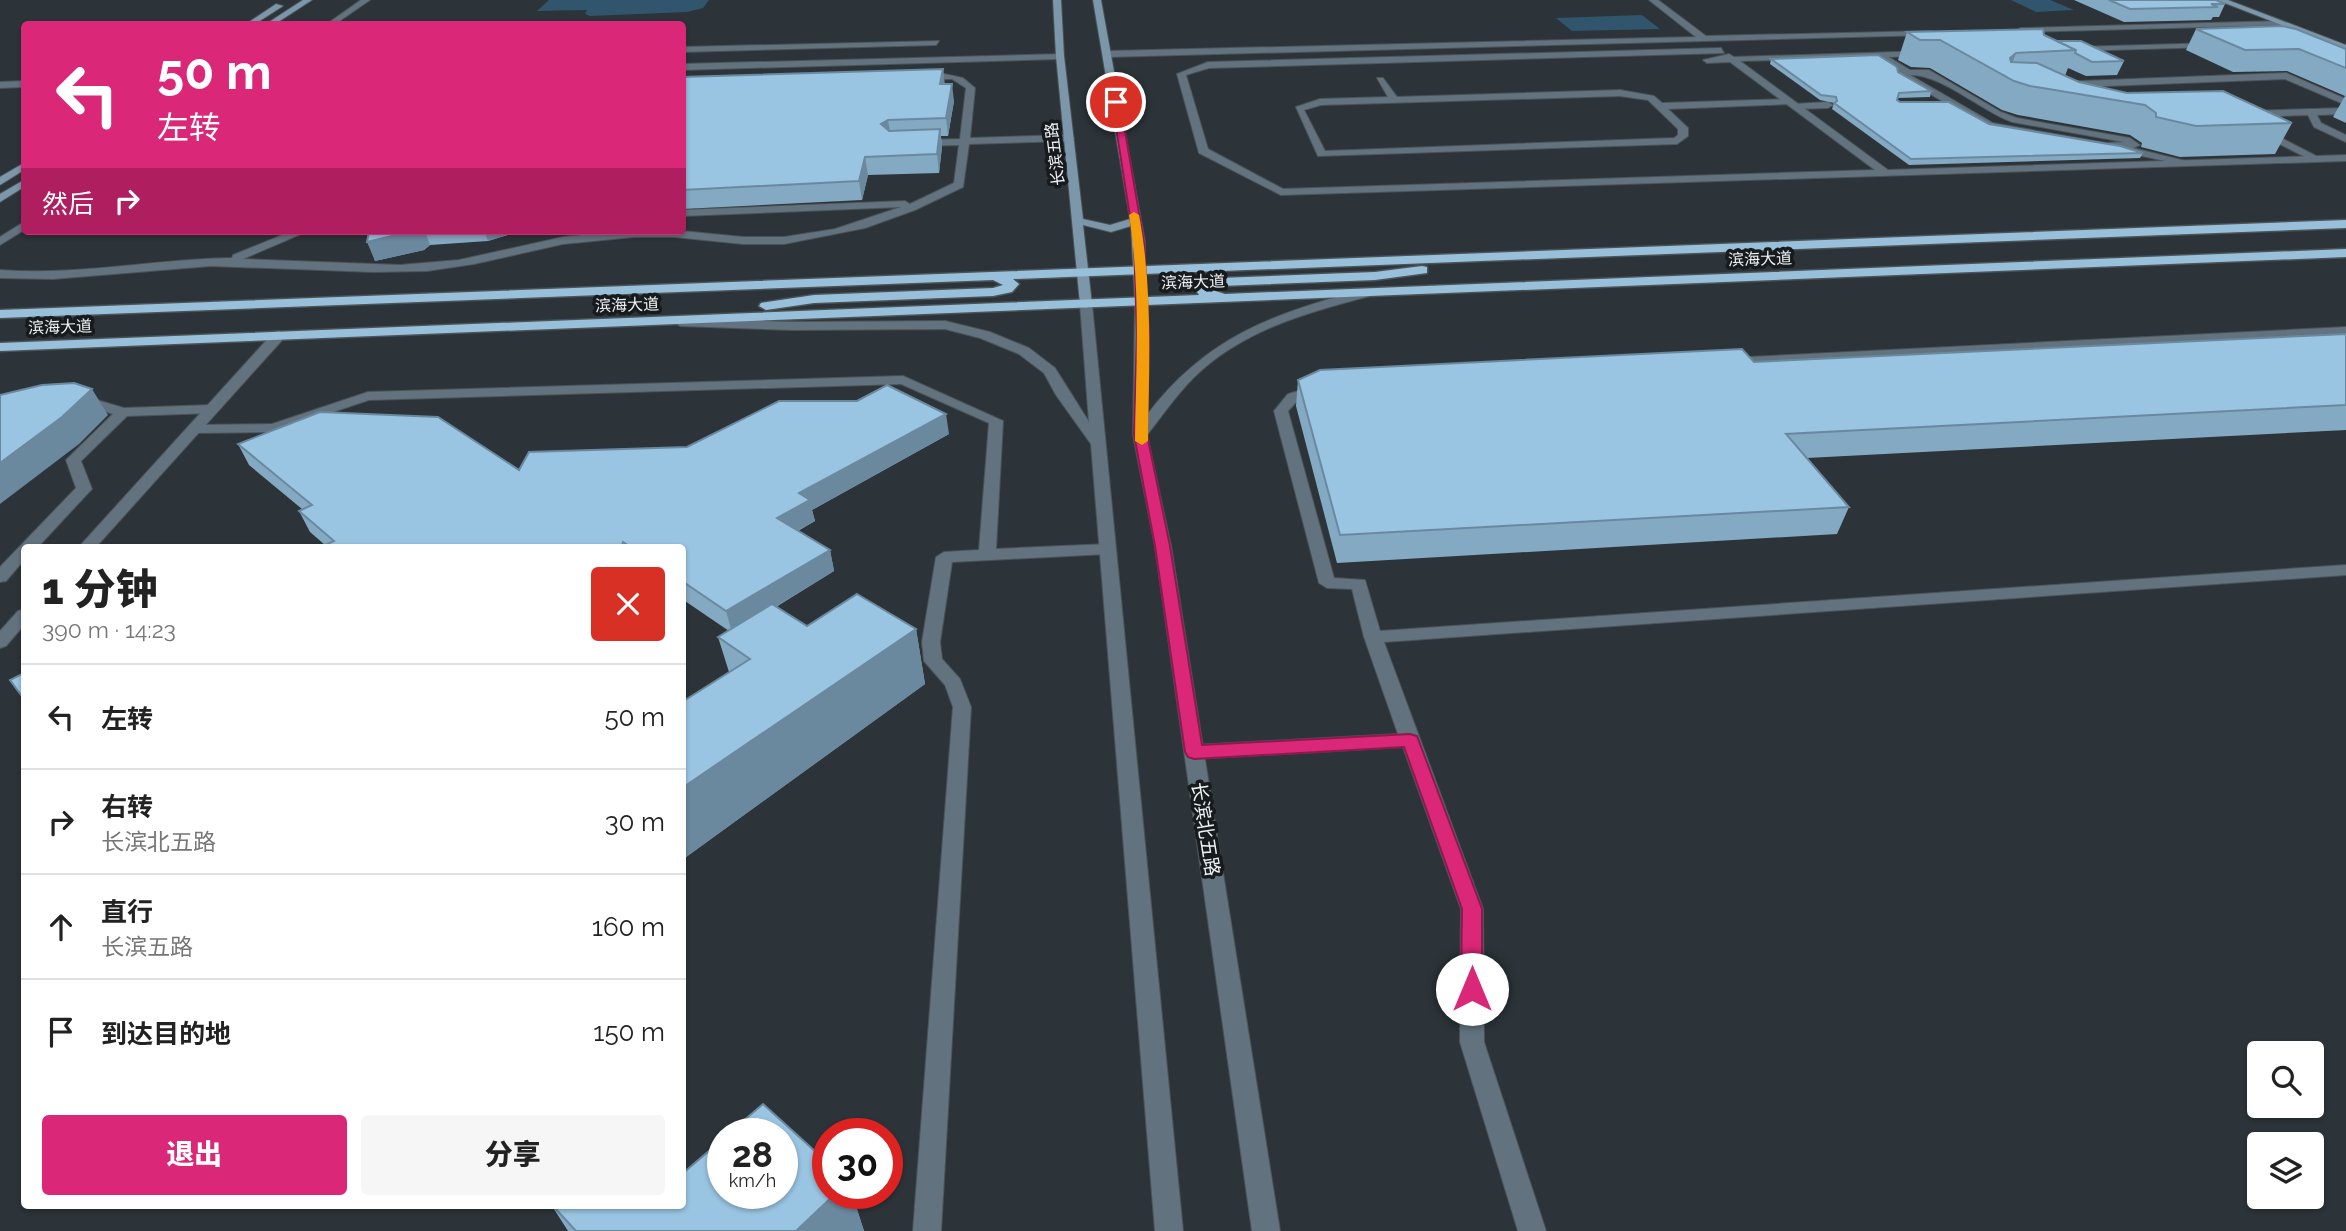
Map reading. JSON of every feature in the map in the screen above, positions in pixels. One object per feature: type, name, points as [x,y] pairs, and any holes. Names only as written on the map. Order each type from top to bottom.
[{"type":"highway","name":"滨海大道","points":[[0,314],[2346,224]]},
{"type":"highway","name":"滨海大道","points":[[0,347],[2346,253]]},
{"type":"highway","points":[[1231,298],[1204,292],[1209,285],[1220,282],[1375,276],[1538,255]]},
{"type":"highway","points":[[661,321],[814,299],[993,292],[1007,289],[1012,284],[995,275]]},
{"type":"main road","points":[[255,21],[288,0]]},
{"type":"main road","points":[[275,21],[307,0]]},
{"type":"main road","name":"长滨五路","points":[[1057,0],[1060,56],[1086,304]]},
{"type":"main road","points":[[1097,0],[1135,221],[1141,302]]},
{"type":"main road","points":[[2221,0],[2346,48]]},
{"type":"main road","points":[[2242,0],[2346,40]]},
{"type":"main road","points":[[0,182],[21,168]]},
{"type":"main road","points":[[0,199],[21,185]]},
{"type":"main road","points":[[1079,221],[1111,229],[1135,221]]},
{"type":"street","points":[[335,21],[366,0]]},
{"type":"street","points":[[1653,0],[1887,174]]},
{"type":"street","points":[[2206,5],[2232,4]]},
{"type":"street","points":[[2012,30],[2281,23]]},
{"type":"street","points":[[1108,54],[1945,32]]},
{"type":"street","points":[[686,50],[936,43]]},
{"type":"street","points":[[2063,49],[2215,45]]},
{"type":"street","points":[[1366,47],[1374,60]]},
{"type":"street","points":[[1181,74],[1208,65],[1721,51]]},
{"type":"street","points":[[1181,74],[1931,53]]},
{"type":"street","points":[[1879,55],[1909,73]]},
{"type":"street","points":[[686,66],[1060,56]]},
{"type":"street","points":[[2105,146],[2135,145],[2127,140],[2015,120],[1998,114],[1926,72],[1900,73],[1990,125],[2189,163]]},
{"type":"street","points":[[1181,74],[1203,151],[1281,192],[2346,158]]},
{"type":"street","points":[[683,235],[784,241],[862,226],[923,203],[959,185],[971,88],[966,81],[956,77],[912,76]]},
{"type":"street","points":[[2072,76],[2084,82]]},
{"type":"street","points":[[2040,86],[2084,82],[2286,76],[2346,102]]},
{"type":"street","points":[[1380,80],[1394,99]]},
{"type":"street","points":[[0,85],[21,84]]},
{"type":"street","points":[[1640,94],[1651,98],[1683,128],[1683,136],[1677,141],[1322,153],[1299,109],[1320,102],[1394,99],[1640,94]]},
{"type":"street","points":[[1925,103],[1948,102]]},
{"type":"street","points":[[1659,106],[1828,106]]},
{"type":"street","points":[[2311,111],[2317,125],[2346,139]]},
{"type":"street","points":[[2235,114],[2346,111]]},
{"type":"street","points":[[2247,125],[2317,159]]},
{"type":"street","points":[[904,143],[1069,138]]},
{"type":"street","points":[[686,213],[923,203]]},
{"type":"street","points":[[0,242],[21,227]]},
{"type":"street","points":[[226,261],[292,235]]},
{"type":"street","points":[[0,274],[97,273],[146,266],[226,261],[373,269],[428,267],[477,260],[554,242],[628,235]]},
{"type":"street","points":[[1140,435],[1180,383],[1217,351],[1298,310],[1366,293]]},
{"type":"street","name":"长滨北五路","points":[[1141,302],[1140,435],[1163,546],[1266,1231]]},
{"type":"street","points":[[1086,304],[1096,441],[1169,1231]]},
{"type":"street","points":[[661,321],[792,327],[945,325],[985,335],[1024,351],[1051,371],[1063,395],[1096,441]]},
{"type":"street","points":[[1716,363],[2346,331]]},
{"type":"street","points":[[90,544],[279,335]]},
{"type":"street","points":[[194,429],[273,428],[368,396],[903,380],[996,421],[986,555]]},
{"type":"street","points":[[1330,388],[1316,389],[1293,397],[1281,411],[1327,583],[1359,583],[1373,637],[1472,909],[1472,1042],[1532,1231]]},
{"type":"street","points":[[64,403],[90,402],[123,412],[212,409]]},
{"type":"street","points":[[32,544],[84,489],[73,460],[123,412]]},
{"type":"street","points":[[927,1231],[962,707],[954,683],[933,661],[932,642],[944,557],[1107,548]]},
{"type":"street","points":[[0,577],[21,555]]},
{"type":"street","points":[[1373,637],[2346,570]]},
{"type":"street","points":[[0,642],[21,618]]},
{"type":"street","points":[[1194,752],[1410,740]]},
{"type":"shaded area","points":[[549,0],[709,0],[703,8],[687,12],[590,16],[585,14],[587,10],[537,11]]},
{"type":"shaded area","points":[[2011,0],[2050,0],[2074,10],[2036,12]]},
{"type":"shaded area","points":[[1642,15],[1660,29],[1572,31],[1556,18]]},
{"type":"building","points":[[2109,0],[2216,0],[2225,4],[2211,4],[2218,7],[2130,9]]},
{"type":"building","points":[[2282,26],[2346,49],[2346,68],[2299,49],[2245,50],[2196,29]]},
{"type":"building","points":[[2043,29],[2044,35],[2076,50],[2016,53],[2010,58],[2011,62],[2037,63],[2079,82],[2127,93],[2223,91],[2292,123],[2196,126],[2156,117],[2156,113],[2145,105],[2014,81],[1940,40],[1920,40],[1907,32]]},
{"type":"building","points":[[2057,41],[2081,41],[2124,61],[2092,62]]},
{"type":"building","points":[[1878,55],[1897,67],[1898,72],[1931,91],[1899,93],[1897,100],[1900,102],[1949,102],[1989,124],[2120,146],[2143,153],[1911,159],[1834,103],[1837,101],[1836,97],[1821,95],[1771,59]]},
{"type":"building","points":[[943,69],[940,84],[952,84],[946,118],[888,120],[881,124],[889,131],[940,129],[937,154],[865,157],[859,181],[686,190],[686,77]]},
{"type":"building","points":[[368,235],[396,235],[367,242]]},
{"type":"building","points":[[2346,334],[2346,405],[1786,434],[1849,507],[1340,535],[1298,380],[1320,370],[1742,349],[1754,362]]},
{"type":"building","points":[[74,383],[92,389],[62,417],[0,463],[0,395],[42,385]]},
{"type":"building","points":[[887,385],[946,414],[799,493],[810,500],[777,518],[830,550],[726,611],[686,584],[686,544],[328,544],[334,541],[299,511],[312,505],[238,444],[320,412],[438,417],[519,470],[529,452],[687,447],[779,401],[857,401]]},
{"type":"building","points":[[857,594],[916,629],[686,785],[686,699],[750,659],[718,637],[772,604],[807,626]]},
{"type":"building","points":[[21,674],[21,695],[10,680]]},
{"type":"building","points":[[763,1104],[778,1118],[747,1118]]},
{"type":"building","points":[[798,1136],[812,1148],[812,1209],[819,1209],[796,1231],[576,1231],[556,1209],[686,1209],[686,1171],[707,1153],[707,1209],[798,1209]]},
{"type":"slow traffic","points":[[1134,215],[1139,242],[1143,335],[1142,441]]},
{"type":"route","points":[[1116,102],[1139,242],[1143,335],[1140,435],[1163,546],[1194,752],[1410,740],[1472,909],[1472,989]]}]
